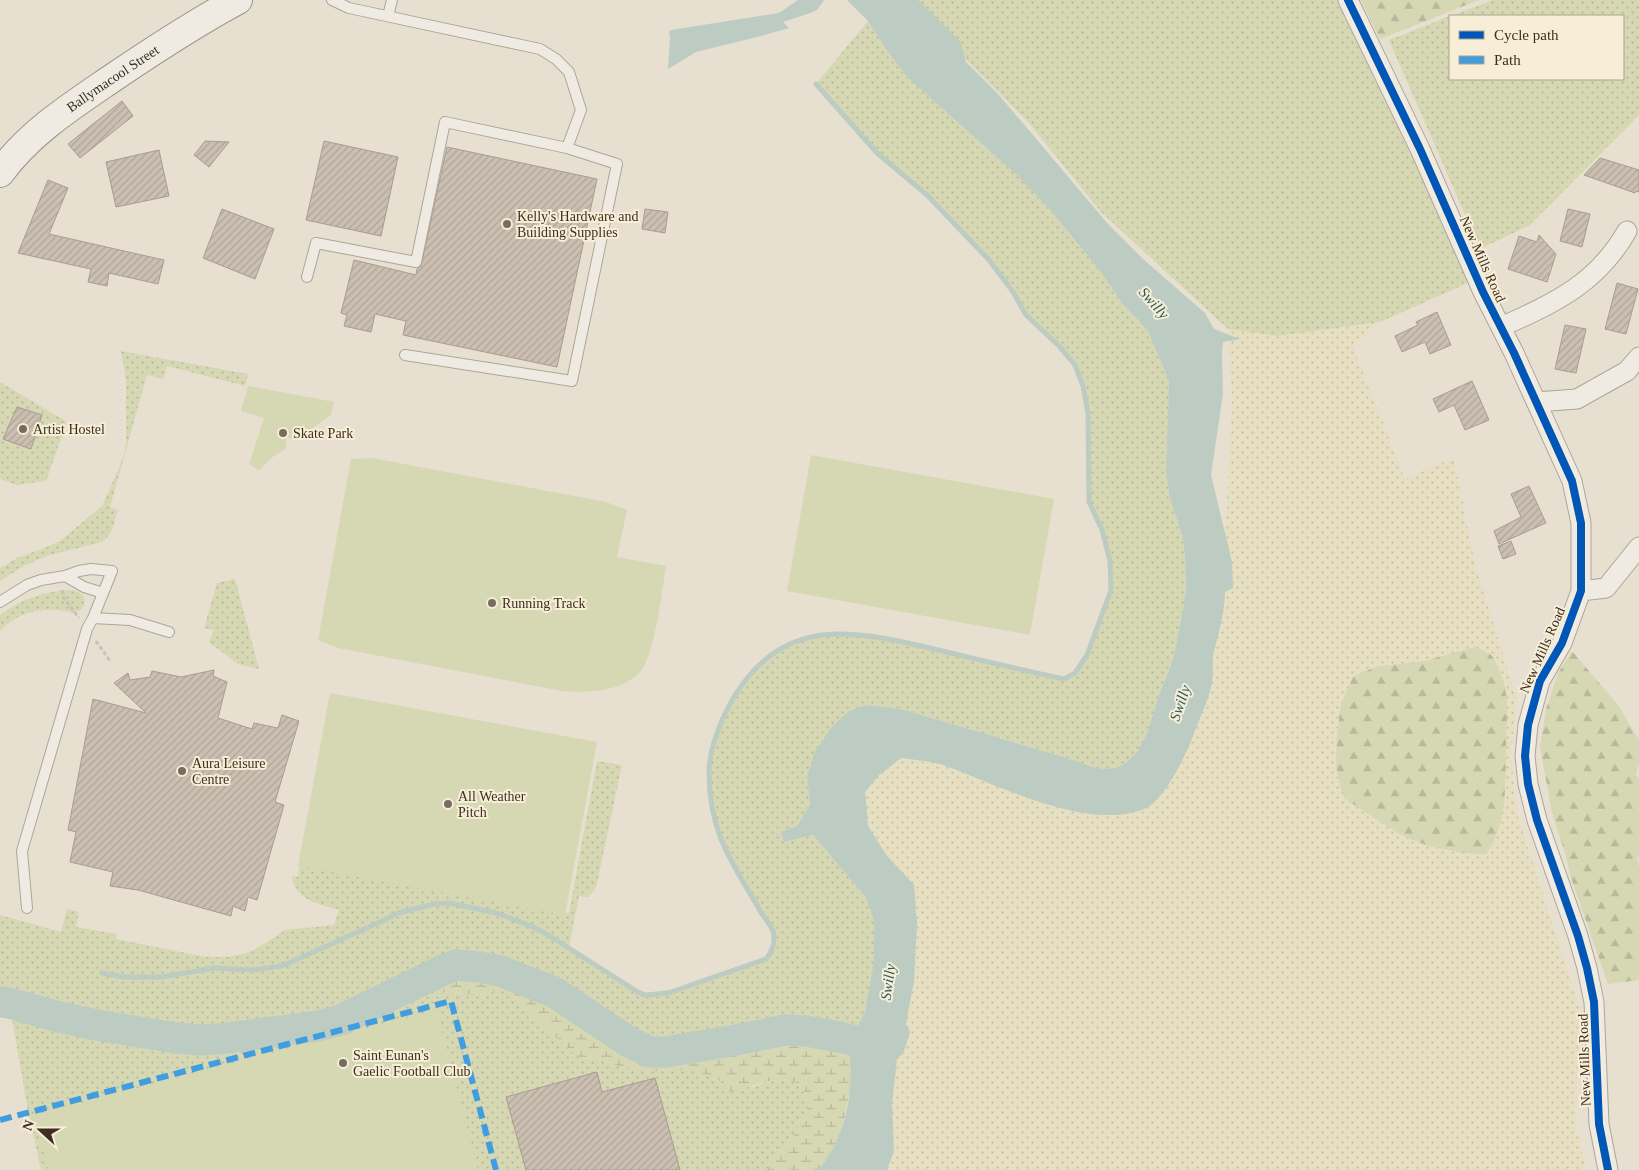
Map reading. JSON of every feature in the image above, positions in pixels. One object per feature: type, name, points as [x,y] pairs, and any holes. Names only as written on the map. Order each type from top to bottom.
[{"type":"main road","name":"Ballymacool Street","points":[[0,173],[10,158],[32,136],[77,102],[238,0]]},
{"type":"street","name":"New Mills Road","points":[[1348,0],[1420,149],[1483,292],[1572,481],[1581,523],[1581,591],[1562,643],[1540,681],[1528,725],[1525,756],[1528,784],[1537,820],[1578,936],[1594,1002],[1599,1124],[1608,1170]]},
{"type":"street","points":[[1501,327],[1564,296],[1598,270],[1617,248],[1627,231]]},
{"type":"street","points":[[1536,402],[1577,399],[1627,371],[1639,357]]},
{"type":"street","points":[[1581,591],[1606,588],[1639,547]]},
{"type":"lane","points":[[332,0],[350,8],[540,49],[556,59],[569,72],[581,110],[567,148]]},
{"type":"lane","points":[[388,16],[392,0]]},
{"type":"lane","points":[[307,277],[316,243],[416,262],[445,122],[567,148],[618,164],[572,381],[404,355]]},
{"type":"lane","points":[[0,602],[34,583],[90,569],[112,571],[87,629],[22,851],[26,908]]},
{"type":"lane","points":[[65,576],[84,587],[103,593]]},
{"type":"lane","points":[[93,618],[130,620],[169,632]]},
{"type":"shaded area","points":[[1380,322],[1353,346],[1405,479],[1454,457],[1475,565],[1517,699],[1511,756],[1517,814],[1579,1006],[1576,1126],[1586,1170],[855,1170],[907,922],[853,788],[891,742],[1117,807],[1212,626],[1226,520],[1232,401],[1228,329],[1278,336]]},
{"type":"green space","points":[[914,0],[1342,0],[1468,283],[1380,322],[1278,336],[1228,329],[1101,212],[1029,123],[934,27]]},
{"type":"green space","points":[[1361,0],[1479,0],[1380,39]]},
{"type":"green space","points":[[1493,0],[1639,0],[1639,115],[1530,225],[1480,249],[1389,40],[1449,16],[1449,80],[1624,80],[1624,15],[1454,15]]},
{"type":"green space","points":[[868,21],[906,76],[1018,176],[1052,212],[1101,272],[1122,303],[1148,331],[1169,381],[1166,471],[1169,495],[1183,538],[1186,590],[1173,660],[1148,731],[1138,751],[1126,763],[1116,768],[1104,769],[901,709],[866,705],[807,777],[810,803],[797,826],[781,832],[785,842],[813,835],[865,896],[874,920],[874,961],[865,1012],[858,1025],[843,1037],[806,1031],[785,1030],[665,1052],[650,1052],[629,1042],[554,992],[500,971],[456,965],[378,1002],[401,1002],[421,993],[480,995],[506,988],[580,1059],[596,1058],[618,1066],[653,1071],[691,1070],[718,1079],[753,1087],[773,1080],[795,1082],[805,1092],[809,1106],[793,1136],[766,1170],[41,1170],[28,1111],[11,1013],[56,1027],[137,1044],[184,1047],[199,1041],[96,1025],[0,1002],[0,915],[61,932],[67,909],[79,912],[76,927],[117,934],[116,939],[206,957],[228,957],[256,949],[285,930],[334,925],[339,910],[324,906],[303,896],[294,884],[292,876],[298,877],[300,864],[569,913],[597,761],[622,765],[596,888],[588,897],[579,896],[569,947],[638,992],[645,995],[668,993],[766,959],[773,946],[774,935],[772,928],[738,873],[721,839],[714,815],[709,780],[709,765],[715,737],[723,718],[742,685],[766,659],[797,641],[814,636],[847,634],[899,641],[1064,679],[1075,673],[1087,655],[1111,590],[1110,561],[1102,530],[1089,502],[1088,413],[1083,386],[1075,365],[1059,346],[1026,315],[1013,292],[989,259],[927,195],[877,153],[816,84]]},
{"type":"green space","points":[[121,351],[248,374],[245,386],[167,366],[164,379],[147,375],[110,507],[118,510],[110,534],[104,541],[99,543],[49,555],[24,566],[0,581],[0,568],[19,557],[60,541],[102,506],[123,458],[126,445],[126,380]]},
{"type":"green space","points":[[0,382],[67,422],[46,481],[17,485],[0,479]]},
{"type":"green space","name":"Skate Park","points":[[248,386],[334,402],[331,415],[296,440],[286,437],[286,448],[270,459],[259,471],[249,464],[264,418],[241,411]]},
{"type":"green space","points":[[811,455],[1054,499],[1030,635],[787,591]]},
{"type":"green space","name":"Running Track","points":[[372,458],[606,502],[627,510],[617,557],[666,566],[654,638],[645,665],[639,673],[613,688],[582,692],[562,691],[338,648],[318,640],[351,459]]},
{"type":"green space","points":[[235,579],[259,669],[238,664],[209,642],[214,630],[204,628],[217,583]]},
{"type":"green space","points":[[69,590],[83,595],[84,606],[78,612],[35,611],[17,618],[0,631],[0,615],[16,605],[50,592]]},
{"type":"green space","points":[[1475,647],[1488,653],[1494,659],[1505,687],[1507,707],[1504,804],[1498,830],[1486,854],[1461,853],[1423,844],[1399,834],[1345,799],[1336,766],[1341,704],[1353,677],[1375,667],[1425,661]]},
{"type":"green space","points":[[1572,651],[1618,705],[1639,740],[1639,763],[1636,775],[1639,779],[1639,854],[1637,860],[1639,865],[1639,980],[1608,984],[1571,878],[1552,813],[1540,747],[1546,709],[1558,673]]},
{"type":"green space","name":"All Weather Pitch","points":[[330,693],[597,742],[565,915],[298,866]]},
{"type":"green space","points":[[456,965],[500,971],[554,992],[629,1042],[650,1052],[665,1052],[785,1030],[806,1031],[841,1037],[847,1043],[851,1060],[851,1084],[842,1131],[830,1155],[818,1170],[766,1170],[793,1136],[809,1106],[805,1092],[795,1082],[773,1080],[730,1092],[718,1079],[691,1070],[653,1071],[618,1066],[596,1058],[580,1059],[506,988],[480,995],[421,993],[401,1002],[376,1003]]},
{"type":"green space","name":"Saint Eunan's Gaelic Football Club","points":[[437,1010],[478,1170],[48,1170],[34,1115]]},
{"type":"water","points":[[798,0],[824,0],[817,10],[783,22],[789,28],[696,52],[668,69],[669,32],[671,30],[779,13]]},
{"type":"water","name":"Swilly","points":[[847,0],[918,0],[960,41],[966,62],[999,95],[1108,224],[1143,259],[1205,313],[1214,329],[1240,339],[1223,342],[1223,394],[1211,475],[1232,562],[1233,588],[1225,592],[1213,656],[1211,688],[1190,744],[1174,776],[1160,796],[1146,808],[1124,814],[1099,815],[1045,804],[941,764],[901,758],[878,776],[865,792],[868,826],[887,856],[914,885],[917,923],[914,981],[906,1024],[910,1032],[903,1054],[897,1058],[892,1105],[894,1151],[887,1170],[818,1170],[836,1143],[846,1114],[851,1064],[847,1044],[839,1037],[858,1025],[865,1012],[874,961],[874,920],[865,896],[813,835],[784,842],[781,832],[797,826],[810,804],[807,777],[815,752],[831,728],[849,711],[866,705],[901,709],[1093,767],[1104,769],[1116,768],[1126,763],[1138,751],[1148,731],[1159,695],[1173,660],[1186,590],[1185,557],[1183,538],[1169,495],[1166,471],[1169,381],[1148,331],[1122,303],[1101,272],[1052,212],[1018,176],[906,76],[868,21]]},
{"type":"building","points":[[122,101],[133,116],[80,158],[68,144]]},
{"type":"building","points":[[205,141],[229,142],[209,167],[194,155]]},
{"type":"building","points":[[324,141],[398,157],[381,236],[306,220]]},
{"type":"building","name":"Kelly's Hardware and Building Supplies","points":[[447,147],[597,179],[557,367],[403,335],[406,321],[375,314],[371,332],[344,326],[347,315],[341,313],[354,260],[416,275],[417,269],[421,266]]},
{"type":"building","points":[[159,150],[169,196],[116,207],[106,162]]},
{"type":"building","points":[[1600,158],[1639,170],[1639,192],[1636,191],[1635,193],[1584,175]]},
{"type":"building","points":[[48,180],[68,188],[49,234],[164,260],[158,284],[109,273],[107,286],[88,282],[91,269],[18,253]]},
{"type":"building","points":[[222,209],[274,229],[255,279],[203,258]]},
{"type":"building","points":[[645,209],[668,212],[665,233],[642,229]]},
{"type":"building","points":[[1568,209],[1590,214],[1582,247],[1560,241]]},
{"type":"building","points":[[1539,235],[1556,254],[1547,282],[1508,269],[1519,236],[1537,242]]},
{"type":"building","points":[[1617,283],[1638,289],[1626,334],[1605,329]]},
{"type":"building","points":[[1437,312],[1451,345],[1430,354],[1425,342],[1402,352],[1395,336],[1418,325],[1416,322]]},
{"type":"building","points":[[1565,325],[1586,329],[1576,373],[1555,369]]},
{"type":"building","points":[[1472,381],[1489,420],[1465,430],[1454,405],[1439,412],[1433,399]]},
{"type":"building","points":[[17,407],[42,415],[31,449],[3,439]]},
{"type":"building","points":[[1529,486],[1546,523],[1499,544],[1494,531],[1521,517],[1511,494]]},
{"type":"building","points":[[1511,541],[1516,554],[1503,559],[1498,546]]},
{"type":"building","name":"Aura Leisure Centre","points":[[214,670],[213,676],[227,682],[218,718],[252,729],[254,723],[278,728],[282,715],[299,721],[275,802],[284,805],[257,900],[248,897],[245,911],[233,906],[231,916],[138,890],[110,886],[113,872],[70,862],[76,832],[68,830],[93,699],[146,713],[114,683],[128,673],[130,680],[150,677],[152,671],[181,677]]},
{"type":"building","points":[[597,1072],[602,1092],[655,1078],[680,1170],[526,1170],[506,1097]]},
{"type":"waterway","points":[[102,973],[124,977],[162,977],[214,968],[252,970],[282,966],[398,913],[434,904],[450,903],[496,913],[531,926],[645,995],[668,993],[766,959],[773,946],[773,931],[739,875],[721,839],[714,815],[709,780],[709,765],[715,737],[723,718],[742,685],[766,659],[797,641],[814,636],[847,634],[899,641],[1064,679],[1075,673],[1087,655],[1111,590],[1110,561],[1102,530],[1089,502],[1088,413],[1083,386],[1075,365],[1059,346],[1026,315],[1013,292],[989,260],[927,195],[877,153],[816,84]]},
{"type":"waterway","points":[[0,1002],[96,1025],[176,1038],[220,1039],[317,1026],[341,1020],[456,965],[500,971],[554,992],[629,1042],[650,1052],[665,1052],[785,1030],[806,1031],[878,1046]]},
{"type":"marked path","points":[[0,1120],[451,1001],[496,1170]]},
{"type":"cycle path","points":[[1348,0],[1420,149],[1483,292],[1514,353],[1572,481],[1581,523],[1581,591],[1562,643],[1540,681],[1528,725],[1525,756],[1528,784],[1537,820],[1578,936],[1594,1002],[1599,1124],[1608,1170]]},
{"type":"place","name":"Kelly's Hardware and Building Supplies","points":[[507,224]]},
{"type":"place","name":"Artist Hostel","points":[[23,429]]},
{"type":"place","name":"Skate Park","points":[[283,433]]},
{"type":"place","name":"Running Track","points":[[492,603]]},
{"type":"place","name":"Aura Leisure Centre","points":[[182,771]]},
{"type":"place","name":"All Weather Pitch","points":[[448,804]]},
{"type":"place","name":"Saint Eunan's Gaelic Football Club","points":[[343,1063]]}]
